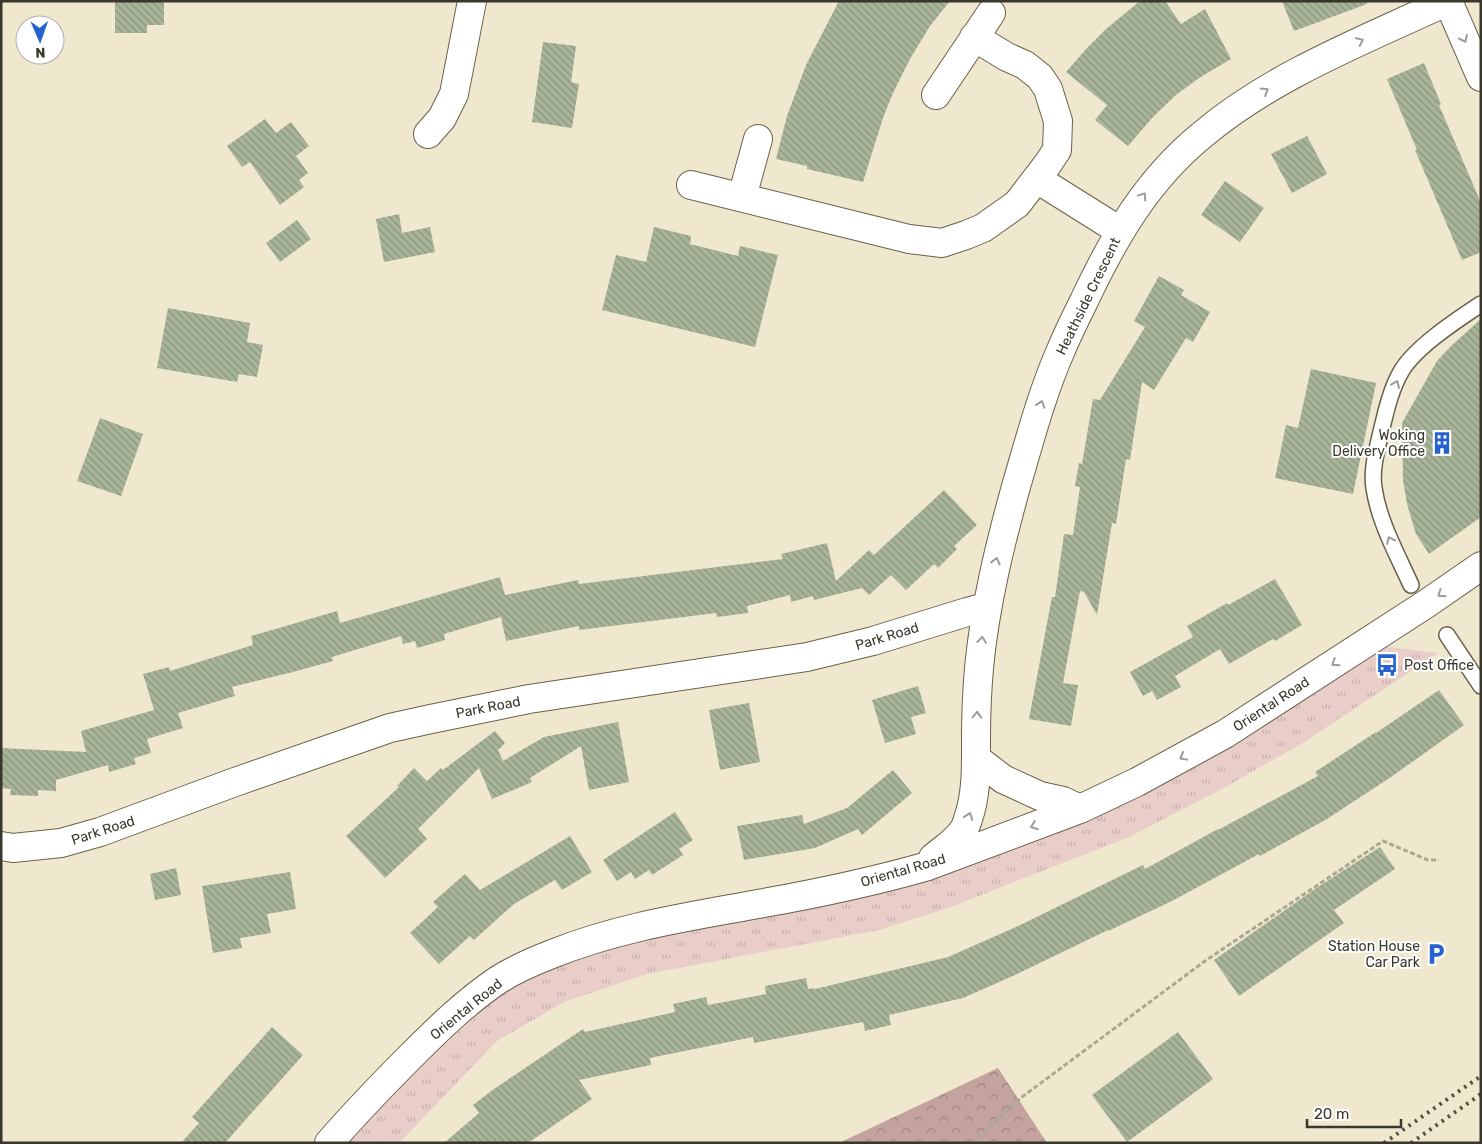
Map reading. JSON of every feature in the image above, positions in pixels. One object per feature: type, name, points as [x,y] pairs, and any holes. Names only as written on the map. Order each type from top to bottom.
[{"type":"street","points":[[428,134],[442,118],[454,94],[472,1]]},
{"type":"street","points":[[1401,24],[1412,12],[1416,1]]},
{"type":"street","points":[[1448,1],[1481,77]]},
{"type":"street","name":"Heathside Crescent","points":[[928,866],[933,857],[947,847],[964,829],[972,806],[976,782],[978,672],[987,608],[995,567],[1040,407],[1060,351],[1097,272],[1120,231],[1151,185],[1202,134],[1230,113],[1272,86],[1364,39],[1401,24],[1448,1]]},
{"type":"street","points":[[936,95],[991,13]]},
{"type":"street","points":[[691,185],[909,239],[942,243],[983,228],[1017,204],[1057,150],[1058,121],[1048,89],[1040,77],[1025,65],[1007,57],[974,37]]},
{"type":"street","points":[[742,197],[758,139]]},
{"type":"street","points":[[1036,179],[1120,231]]},
{"type":"street","name":"Oriental Road","points":[[329,1143],[368,1099],[461,1008],[498,980],[530,963],[609,934],[659,922],[834,889],[928,866],[1080,809],[1137,782],[1225,734],[1426,604],[1481,566]]},
{"type":"street","name":"Park Road","points":[[1,846],[13,848],[61,843],[100,832],[235,782],[406,724],[529,700],[807,657],[873,641],[966,612],[987,608]]},
{"type":"street","points":[[977,759],[1004,779],[1040,796],[1063,801],[1080,809]]},
{"type":"lane","points":[[1411,585],[1384,526],[1374,488],[1374,466],[1380,435],[1394,387],[1402,369],[1445,328],[1481,304]]},
{"type":"lane","points":[[1447,635],[1481,686]]},
{"type":"path","points":[[972,1143],[1022,1097],[1205,961],[1383,841],[1428,860],[1439,860]]},
{"type":"green space","points":[[1381,646],[1438,653],[1301,744],[1222,789],[1129,837],[948,908],[879,930],[647,974],[564,1002],[497,1041],[399,1143],[347,1143],[376,1109],[503,991],[597,950],[885,891],[1090,817]]},
{"type":"green space","points":[[998,1068],[1047,1143],[839,1143]]},
{"type":"building","points":[[115,1],[164,1],[164,25],[147,25],[147,33],[115,33]]},
{"type":"building","points":[[839,1],[950,1],[930,26],[910,59],[893,93],[863,182],[807,169],[807,166],[776,159],[787,116],[806,65]]},
{"type":"building","points":[[1140,1],[1165,1],[1181,24],[1205,9],[1231,59],[1199,78],[1176,95],[1153,117],[1128,146],[1095,120],[1107,105],[1066,72],[1106,29]]},
{"type":"building","points":[[1282,1],[1367,1],[1367,4],[1294,31]]},
{"type":"building","points":[[543,42],[576,46],[571,82],[579,84],[572,128],[532,122]]},
{"type":"building","points":[[1424,63],[1441,104],[1439,105],[1481,203],[1481,252],[1462,260],[1387,79]]},
{"type":"building","points":[[265,119],[276,133],[291,122],[309,146],[296,156],[308,173],[299,180],[304,187],[280,205],[250,162],[242,167],[227,146]]},
{"type":"building","points":[[1307,136],[1327,174],[1292,193],[1271,154]]},
{"type":"building","points":[[1225,181],[1264,208],[1240,242],[1201,215]]},
{"type":"building","points":[[399,214],[402,233],[430,227],[435,252],[384,262],[376,219]]},
{"type":"building","points":[[297,220],[311,239],[280,262],[266,243]]},
{"type":"building","points":[[654,227],[691,236],[690,244],[738,256],[740,246],[778,255],[755,347],[602,310],[616,255],[646,262]]},
{"type":"building","points":[[1159,276],[1184,290],[1181,295],[1210,312],[1193,342],[1186,338],[1154,390],[1142,382],[1130,460],[1126,459],[1116,524],[1112,523],[1097,615],[1084,592],[1080,591],[1063,683],[1078,685],[1071,726],[1029,719],[1052,597],[1055,597],[1064,534],[1073,535],[1080,487],[1075,486],[1079,463],[1082,464],[1093,399],[1100,400],[1145,327],[1134,321]]},
{"type":"building","points":[[168,308],[250,323],[247,342],[263,345],[257,377],[239,374],[237,382],[157,368]]},
{"type":"building","name":"Woking Delivery Office","points":[[1481,319],[1481,517],[1429,554],[1416,534],[1407,504],[1403,480],[1402,423],[1437,361]]},
{"type":"building","points":[[1311,369],[1376,383],[1353,494],[1275,478],[1286,425],[1298,428]]},
{"type":"building","points":[[100,418],[143,434],[121,496],[77,481]]},
{"type":"building","points":[[944,490],[977,525],[954,546],[957,549],[938,568],[934,564],[906,590],[891,575],[869,595],[862,588],[814,600],[813,596],[791,602],[790,595],[747,606],[748,613],[717,617],[716,613],[579,630],[579,626],[506,641],[501,617],[444,634],[445,640],[417,648],[415,641],[403,644],[401,636],[332,657],[333,661],[232,687],[235,696],[178,713],[183,728],[147,739],[151,753],[134,758],[136,764],[109,772],[108,765],[56,780],[56,791],[38,790],[38,796],[10,795],[11,789],[1,788],[1,748],[86,752],[81,731],[154,710],[143,674],[169,667],[170,671],[253,645],[251,636],[337,611],[340,623],[500,577],[505,595],[578,580],[579,584],[783,559],[781,554],[827,543],[836,581],[869,550],[874,555]]},
{"type":"building","points":[[1275,579],[1302,625],[1229,664],[1220,649],[1175,676],[1181,687],[1157,700],[1152,691],[1143,696],[1130,672],[1193,637],[1187,626]]},
{"type":"building","points":[[918,686],[926,713],[911,717],[916,734],[885,743],[872,700]]},
{"type":"building","points":[[1439,690],[1464,725],[1394,775],[1327,819],[1260,856],[1259,854],[1172,901],[1015,975],[963,998],[889,1015],[891,1025],[865,1031],[863,1022],[754,1043],[753,1037],[650,1058],[651,1065],[579,1080],[592,1099],[528,1143],[444,1143],[479,1113],[473,1105],[583,1029],[585,1032],[675,1012],[673,1004],[706,997],[708,1005],[766,994],[765,986],[806,978],[808,989],[815,989],[948,957],[1016,927],[1143,865],[1145,869],[1318,776],[1315,772]]},
{"type":"building","points":[[749,703],[760,762],[720,770],[709,710]]},
{"type":"building","points":[[618,722],[629,782],[589,790],[581,746],[530,778],[532,782],[492,799],[479,768],[418,829],[427,839],[385,878],[346,836],[399,787],[397,786],[414,768],[427,781],[441,768],[443,770],[495,731],[505,743],[498,750],[503,761],[544,737]]},
{"type":"building","points":[[893,770],[912,793],[862,835],[858,829],[815,848],[744,860],[737,826],[802,815],[804,824],[847,808]]},
{"type":"building","points":[[675,812],[693,840],[679,849],[683,855],[652,875],[649,870],[635,879],[631,872],[617,881],[603,860]]},
{"type":"building","points":[[570,836],[592,872],[562,890],[555,880],[514,904],[474,940],[470,936],[439,964],[410,933],[438,907],[433,902],[465,874],[480,890]]},
{"type":"building","points":[[1380,847],[1395,869],[1334,910],[1344,923],[1239,996],[1214,960],[1318,887]]},
{"type":"building","points":[[176,868],[181,895],[155,900],[150,874]]},
{"type":"building","points":[[290,872],[296,909],[267,914],[271,933],[240,938],[242,948],[213,953],[202,886]]},
{"type":"building","points":[[272,1027],[303,1055],[225,1143],[181,1143],[199,1123],[192,1117]]},
{"type":"building","points":[[1178,1032],[1213,1079],[1127,1142],[1092,1095]]},
{"type":"railway","points":[[1384,1143],[1481,1076]]},
{"type":"railway","points":[[1411,1143],[1481,1094]]},
{"type":"place","name":"Woking Delivery Office","points":[[1442,443]]},
{"type":"place","name":"Post Office","points":[[1387,665]]},
{"type":"place","name":"Station House Car Park","points":[[1436,954]]}]
